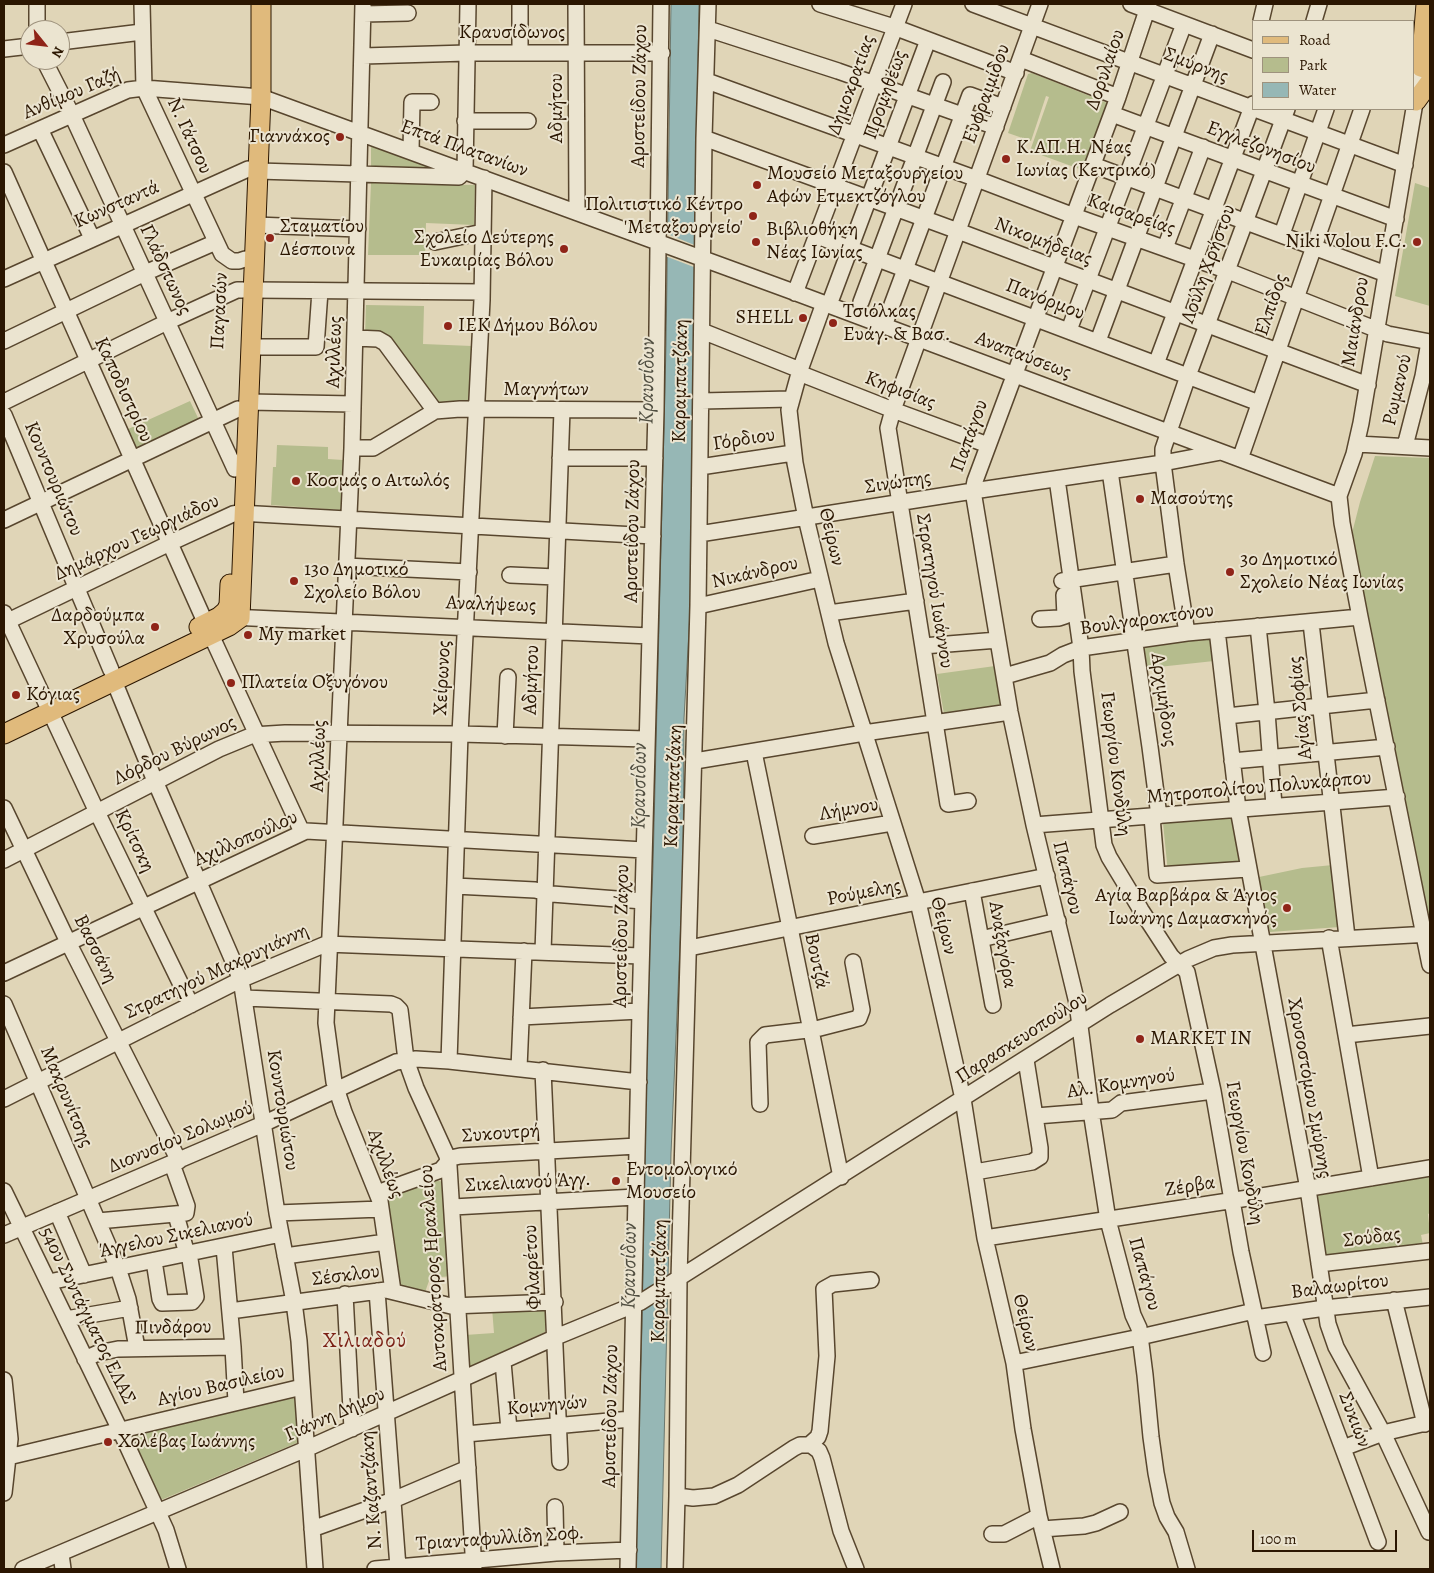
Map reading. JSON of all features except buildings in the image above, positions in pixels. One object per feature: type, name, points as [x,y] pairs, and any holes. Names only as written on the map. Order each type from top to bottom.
[{"type":"main road","name":"Παγασών","points":[[248,4],[255,96]]},
{"type":"main road","name":"Παγασών","points":[[240,618],[240,410],[251,347],[245,259],[253,170],[255,96],[261,4]]},
{"type":"main road","points":[[1414,105],[1427,73],[1426,4]]},
{"type":"main road","name":"Παγασών","points":[[212,625],[226,611],[229,605],[239,513],[235,469],[248,290],[256,225],[253,170]]},
{"type":"main road","points":[[4,734],[49,706],[212,625],[233,624],[240,618]]},
{"type":"main road","points":[[4,721],[49,706]]},
{"type":"street","points":[[37,4],[37,20]]},
{"type":"street","name":"Ν. Γάτσου","points":[[142,4],[144,88],[222,254],[227,259],[237,262],[245,259]]},
{"type":"street","points":[[464,170],[468,4]]},
{"type":"street","points":[[520,4],[520,53]]},
{"type":"street","name":"Αδμήτου","points":[[576,4],[577,212]]},
{"type":"street","name":"Αριστείδου Ζάχου","points":[[628,1569],[631,1419],[637,1303],[636,1197],[641,956],[662,243],[661,4]]},
{"type":"street","name":"Καραμπατζάκη","points":[[675,1569],[677,1496],[675,1281],[695,762],[704,138],[708,4]]},
{"type":"street","points":[[820,4],[928,40],[1118,98]]},
{"type":"street","name":"Δημοκρατίας","points":[[795,293],[904,4]]},
{"type":"street","name":"Σμύρνης","points":[[973,4],[1011,11],[1032,26],[1192,86],[1252,106]]},
{"type":"street","name":"Ευφραιμίδου","points":[[919,339],[1040,4]]},
{"type":"street","points":[[1132,4],[1148,7],[1184,24],[1252,50]]},
{"type":"street","points":[[1261,20],[1265,4]]},
{"type":"street","points":[[1314,20],[1319,4]]},
{"type":"street","name":"Δορυλαίου","points":[[1014,374],[1118,98],[1148,7]]},
{"type":"street","points":[[363,9],[408,13]]},
{"type":"street","name":"Αχιλλέως","points":[[363,9],[352,448],[326,1002],[327,1041],[337,1090],[377,1193],[393,1291]]},
{"type":"street","points":[[1069,330],[1184,24]]},
{"type":"street","points":[[708,29],[874,83],[996,127]]},
{"type":"street","points":[[70,41],[142,32]]},
{"type":"street","points":[[1098,342],[1212,34]]},
{"type":"street","name":"Προμηθέως","points":[[827,304],[851,248],[928,40]]},
{"type":"street","points":[[4,49],[20,47]]},
{"type":"street","name":"Κραυσίδωνος","points":[[363,56],[466,53],[662,53]]},
{"type":"street","name":"Γλάδστωνος","points":[[49,70],[72,114],[235,469]]},
{"type":"street","name":"Καισαρείας","points":[[707,81],[1228,271],[1377,330],[1394,336],[1430,342]]},
{"type":"street","points":[[861,302],[943,82]]},
{"type":"street","name":"Ανθίμου Γαζή","points":[[4,145],[124,91],[144,88],[255,96]]},
{"type":"street","points":[[884,326],[970,95],[1003,107]]},
{"type":"street","name":"Επτά Πλατανίων","points":[[255,96],[662,243]]},
{"type":"street","points":[[411,151],[412,102],[431,102]]},
{"type":"street","points":[[1156,364],[1252,106]]},
{"type":"street","name":"Σμύρνης","points":[[1268,110],[1285,114],[1317,133],[1405,165]]},
{"type":"street","points":[[1282,234],[1326,110]]},
{"type":"street","name":"Ελπίδος","points":[[1240,459],[1362,110]]},
{"type":"street","name":"Μαιάνδρου","points":[[1339,496],[1357,444],[1405,165],[1413,110]]},
{"type":"street","name":"Εγγλεζονησίου","points":[[1112,114],[1396,218]]},
{"type":"street","name":"Λούλη Χρήστου","points":[[1168,432],[1285,114]]},
{"type":"street","points":[[465,120],[528,121]]},
{"type":"street","points":[[40,129],[92,238]]},
{"type":"street","name":"Νικομήδειας","points":[[704,138],[1368,385]]},
{"type":"street","points":[[1165,248],[1203,147]]},
{"type":"street","points":[[1093,165],[1386,274]]},
{"type":"street","name":"Κωνσταντά","points":[[4,279],[122,224],[253,170],[460,177],[464,170]]},
{"type":"street","name":"Καποδιστρίου","points":[[4,172],[170,543],[212,625],[256,734],[302,832]]},
{"type":"street","name":"Χείρωνος","points":[[450,1061],[460,734],[478,409],[484,178]]},
{"type":"street","points":[[256,225],[358,229]]},
{"type":"street","points":[[435,242],[483,232]]},
{"type":"street","name":"Πανόρμου","points":[[817,236],[1036,317],[1259,403]]},
{"type":"street","points":[[4,341],[65,310],[216,242]]},
{"type":"street","name":"Αναπαύσεως","points":[[662,243],[1339,496]]},
{"type":"street","points":[[4,402],[237,290],[482,292]]},
{"type":"street","points":[[251,347],[316,347],[320,291]]},
{"type":"street","name":"Θείρων","points":[[827,304],[800,371],[791,399],[789,413],[793,453],[806,518],[841,661],[918,902],[964,1099],[985,1238],[1014,1363],[1018,1402],[1040,1522],[1052,1569]]},
{"type":"street","name":"Κηφισίας","points":[[702,331],[893,410],[988,445]]},
{"type":"street","points":[[352,448],[373,448],[435,411],[385,343],[378,339],[355,338]]},
{"type":"street","name":"Στρατηγού Ιωάννου","points":[[919,339],[889,421],[888,434],[948,804],[968,801]]},
{"type":"street","name":"Ρωμανού","points":[[1405,446],[1427,377],[1430,342]]},
{"type":"street","name":"Παπάγου","points":[[1014,374],[973,491],[1010,712],[1034,825],[1081,1024],[1090,1111],[1108,1220],[1140,1337],[1156,1473],[1162,1503],[1167,1517],[1176,1532],[1187,1569]]},
{"type":"street","points":[[701,401],[791,399]]},
{"type":"street","points":[[4,520],[240,410],[353,404]]},
{"type":"street","name":"Μαγνήτων","points":[[435,411],[478,409],[656,410]]},
{"type":"street","name":"Αδμήτου","points":[[543,952],[562,410]]},
{"type":"street","name":"Κουντουριώτου","points":[[4,415],[77,588],[155,781],[240,980],[277,1213],[294,1302],[315,1569]]},
{"type":"street","points":[[1168,432],[1163,449],[1163,464],[1187,633]]},
{"type":"street","points":[[1357,444],[1430,448]]},
{"type":"street","name":"Σινώπης","points":[[699,534],[973,491],[1163,464],[1221,452]]},
{"type":"street","name":"Γόρδιου","points":[[700,467],[793,453]]},
{"type":"street","points":[[560,458],[655,458]]},
{"type":"street","name":"Αρχιμήδους","points":[[1110,471],[1150,747],[1157,875],[1248,869]]},
{"type":"street","name":"Γεωργίου Κονδύλη","points":[[1052,480],[1067,581],[1081,648],[1082,671],[1104,845],[1109,857],[1167,949],[1188,976],[1213,1091],[1232,1201],[1263,1353]]},
{"type":"street","points":[[1339,496],[1342,523],[1360,617],[1427,934],[1430,966]]},
{"type":"street","name":"Δημάρχου Γεωργιάδου","points":[[5,619],[239,513],[652,536]]},
{"type":"street","points":[[1067,581],[1176,564]]},
{"type":"street","points":[[346,566],[469,572]]},
{"type":"street","points":[[510,574],[556,577]]},
{"type":"street","name":"Νικάνδρου","points":[[698,606],[820,578]]},
{"type":"street","name":"Γεωργίου Κονδύλη","points":[[1040,619],[1065,616],[1067,581]]},
{"type":"street","points":[[829,613],[916,601]]},
{"type":"street","name":"Βουλγαροκτόνου","points":[[1005,676],[1050,663],[1063,655],[1081,648],[1187,633],[1360,617]]},
{"type":"street","name":"Αναλήψεως","points":[[240,618],[554,630],[650,636]]},
{"type":"street","name":"Κρίτσκη","points":[[5,619],[49,706],[191,1005]]},
{"type":"street","name":"Αγίας Σοφίας","points":[[1311,622],[1327,753],[1330,803],[1347,938]]},
{"type":"street","points":[[1258,626],[1274,806]]},
{"type":"street","name":"Χρυσοστόμου Σμύρνης","points":[[1217,630],[1238,809],[1308,1189],[1328,1324],[1336,1347],[1383,1433],[1429,1532]]},
{"type":"street","points":[[923,646],[998,640]]},
{"type":"street","points":[[505,736],[508,677]]},
{"type":"street","points":[[1227,716],[1377,700]]},
{"type":"street","points":[[695,762],[864,733],[1010,712]]},
{"type":"street","name":"Λόρδου Βύρωνος","points":[[4,860],[219,749],[256,734],[460,734],[647,739]]},
{"type":"street","points":[[1232,761],[1387,747]]},
{"type":"street","name":"Βουτζά","points":[[754,752],[841,1177]]},
{"type":"street","name":"Μητροπολίτου Πολυκάρπου","points":[[1034,825],[1397,797]]},
{"type":"street","name":"Βασσάνη","points":[[4,808],[175,1162],[187,1206],[186,1213],[176,1215]]},
{"type":"street","name":"Λήμνου","points":[[813,836],[892,823]]},
{"type":"street","name":"Αχιλλοπούλου","points":[[4,973],[69,944],[302,832],[335,832],[644,850]]},
{"type":"street","name":"Ρούμελης","points":[[689,948],[1047,876]]},
{"type":"street","points":[[455,886],[643,901]]},
{"type":"street","name":"Αναξαγόρα","points":[[972,891],[993,1005]]},
{"type":"street","points":[[981,939],[1058,921]]},
{"type":"street","name":"Παρασκευοπούλου","points":[[637,1303],[1179,964],[1214,948],[1232,945],[1427,934]]},
{"type":"street","points":[[1330,938],[1370,1178]]},
{"type":"street","name":"Στρατηγού Μακρυγιάννη","points":[[4,1099],[240,980],[329,943],[641,956]]},
{"type":"street","points":[[519,1068],[524,951]]},
{"type":"street","points":[[760,1104],[758,1042],[765,1035],[810,1030],[859,1018],[862,1010],[853,962]]},
{"type":"street","name":"Αυτοκράτορος Ηρακλείου","points":[[244,998],[391,1004],[396,1006],[400,1013],[406,1060],[448,1162],[453,1207],[474,1565]]},
{"type":"street","name":"Μακρυνίτσης","points":[[4,1004],[118,1268],[130,1308],[137,1348]]},
{"type":"street","points":[[521,1017],[640,1011]]},
{"type":"street","points":[[1346,1035],[1430,1026]]},
{"type":"street","name":"Διονυσίου Σολωμού","points":[[4,1235],[263,1124],[387,1065],[406,1060],[450,1061],[639,1082]]},
{"type":"street","points":[[975,1172],[1032,1162],[1040,1157],[1036,1116],[1026,1060]]},
{"type":"street","name":"Φιλαρέτου","points":[[543,1070],[555,1302],[560,1462]]},
{"type":"street","name":"Αλ. Κομνηνού","points":[[1036,1116],[1112,1110],[1121,1103],[1213,1091]]},
{"type":"street","name":"Συκουτρή","points":[[377,1193],[441,1170],[453,1157],[637,1146]]},
{"type":"street","name":"Ζέρβα","points":[[985,1238],[1232,1201],[1430,1168]]},
{"type":"street","name":"54ου Συντάγματος ΕΛΑΣ","points":[[4,1191],[120,1430],[166,1530],[178,1569]]},
{"type":"street","name":"Σικελιανού Άγγ.","points":[[453,1207],[636,1197]]},
{"type":"street","name":"Άγγελου Σικελιανού","points":[[277,1213],[381,1209]]},
{"type":"street","points":[[57,1212],[84,1275]]},
{"type":"street","points":[[98,1221],[176,1215],[188,1254],[195,1299],[192,1302],[162,1302],[154,1261]]},
{"type":"street","name":"Άγγελου Σικελιανού","points":[[49,1282],[281,1234]]},
{"type":"street","points":[[285,1256],[386,1242]]},
{"type":"street","points":[[224,1247],[236,1402]]},
{"type":"street","name":"Σούδας","points":[[1319,1264],[1430,1251]]},
{"type":"street","points":[[809,1445],[818,1437],[820,1431],[827,1356],[824,1289],[833,1284],[871,1280]]},
{"type":"street","name":"Σέσκλου","points":[[230,1311],[377,1291],[393,1291],[439,1304],[458,1306],[555,1302]]},
{"type":"street","name":"Ν. Καζαντζάκη","points":[[377,1291],[398,1567]]},
{"type":"street","points":[[345,1294],[352,1429]]},
{"type":"street","name":"Βαλαωρίτου","points":[[1014,1363],[1254,1314],[1430,1298]]},
{"type":"street","points":[[1343,1448],[1383,1433],[1427,1423],[1394,1300]]},
{"type":"street","name":"Γιάννη Δήμου","points":[[23,1569],[306,1450],[556,1337],[637,1303]]},
{"type":"street","points":[[66,1319],[130,1308]]},
{"type":"street","name":"Συκιών","points":[[1292,1312],[1378,1542]]},
{"type":"street","name":"Πινδάρου","points":[[86,1359],[98,1353],[118,1349],[233,1347]]},
{"type":"street","points":[[504,1362],[509,1430]]},
{"type":"street","points":[[4,1380],[9,1420],[4,1493]]},
{"type":"street","name":"Αγίου Βασιλείου","points":[[6,1458],[236,1402],[302,1388]]},
{"type":"street","name":"Κομνηνών","points":[[466,1434],[631,1419]]},
{"type":"street","points":[[677,1496],[692,1498],[714,1496],[738,1485],[794,1448],[800,1445],[809,1445],[816,1448],[822,1458],[842,1531],[856,1569]]},
{"type":"street","points":[[312,1529],[393,1500],[468,1468]]},
{"type":"street","points":[[555,1506],[556,1553]]},
{"type":"street","points":[[992,1534],[1004,1534],[1040,1522],[1084,1526],[1096,1523],[1120,1512]]},
{"type":"street","name":"Τριανταφυλλίδη Σοφ.","points":[[375,1569],[474,1565],[556,1553],[629,1550]]},
{"type":"street","points":[[61,1554],[63,1569]]},
{"type":"green space","points":[[1032,73],[1110,104],[1085,171],[1030,151],[1049,97],[1046,96],[1031,141],[1008,133],[1028,74]]},
{"type":"green space","points":[[371,144],[446,170],[371,170]]},
{"type":"green space","points":[[371,183],[475,185],[474,225],[426,223],[425,255],[368,255]]},
{"type":"green space","name":"Niki Volou F.C.","points":[[1415,183],[1430,188],[1430,306],[1395,296]]},
{"type":"green space","points":[[366,305],[424,306],[423,344],[472,346],[472,402],[434,406],[384,337],[365,335]]},
{"type":"green space","points":[[190,401],[199,420],[135,450],[126,430]]},
{"type":"green space","points":[[277,445],[328,447],[328,459],[343,460],[341,510],[271,505],[273,467],[276,467]]},
{"type":"green space","points":[[1375,456],[1430,458],[1430,918],[1426,911],[1351,537]]},
{"type":"green space","points":[[1211,634],[1214,661],[1140,669],[1137,643]]},
{"type":"green space","points":[[995,666],[1001,705],[944,714],[937,674]]},
{"type":"green space","points":[[1234,817],[1242,868],[1168,873],[1163,823]]},
{"type":"green space","points":[[1333,865],[1340,927],[1270,932],[1259,877],[1302,868]]},
{"type":"green space","points":[[1430,1176],[1430,1213],[1428,1214],[1430,1233],[1421,1235],[1423,1245],[1325,1256],[1316,1196]]},
{"type":"green space","points":[[431,1180],[446,1182],[452,1276],[430,1278],[424,1295],[397,1287],[383,1198]]},
{"type":"green space","points":[[546,1306],[545,1332],[467,1368],[465,1335],[494,1333],[492,1308]]},
{"type":"green space","points":[[297,1397],[299,1442],[161,1500],[130,1436]]},
{"type":"water","points":[[671,4],[699,4],[695,245],[698,283],[691,595],[684,718],[683,873],[671,1153],[661,1569],[634,1569],[642,1327],[647,1014],[653,867],[666,345]]},
{"type":"pier","points":[[665,233],[697,246],[699,269],[665,256]]},
{"type":"place","name":"Γιαννάκος","points":[[340,137]]},
{"type":"place","name":"Κ.ΑΠ.Η. Νέας Ιωνίας (Κεντρικό)","points":[[1006,159]]},
{"type":"place","name":"Μουσείο Μεταξουργείου Αφών Ετμεκτζόγλου","points":[[757,185]]},
{"type":"place","name":"Πολιτιστικό Κέντρο 'Μεταξουργείο'","points":[[753,216]]},
{"type":"place","name":"Σταματίου Δέσποινα","points":[[270,238]]},
{"type":"place","name":"Βιβλιοθήκη Νέας Ιωνίας","points":[[756,242]]},
{"type":"place","name":"Niki Volou F.C.","points":[[1417,242]]},
{"type":"place","name":"Σχολείο Δεύτερης Ευκαιρίας Βόλου","points":[[564,249]]},
{"type":"place","name":"SHELL","points":[[803,318]]},
{"type":"place","name":"Τσιόλκας Ευάγ. & Βασ.","points":[[833,323]]},
{"type":"place","name":"ΙΕΚ Δήμου Βόλου","points":[[448,326]]},
{"type":"place","name":"Κοσμάς ο Αιτωλός","points":[[296,481]]},
{"type":"place","name":"Μασούτης","points":[[1140,499]]},
{"type":"place","name":"3ο Δημοτικό Σχολείο Νέας Ιωνίας","points":[[1230,572]]},
{"type":"place","name":"13o Δημοτικό Σχολείο Βόλου","points":[[294,581]]},
{"type":"place","name":"Δαρδούμπα Χρυσούλα","points":[[155,627]]},
{"type":"place","name":"My market","points":[[248,635]]},
{"type":"place","name":"Πλατεία Οξυγόνου","points":[[231,683]]},
{"type":"place","name":"Κόγιας","points":[[16,695]]},
{"type":"place","name":"Αγία Βαρβάρα & Άγιος Ιωάννης Δαμασκηνός","points":[[1287,908]]},
{"type":"place","name":"MARKET IN","points":[[1140,1039]]},
{"type":"place","name":"Εντομολογικό Mουσείο","points":[[616,1181]]},
{"type":"place","name":"Χολέβας Ιωάννης","points":[[108,1442]]},
{"type":"district","name":"Χιλιαδού","points":[[365,1342]]},
{"type":"water label","name":"Κραυσίδων","points":[[648,381]]},
{"type":"water label","name":"Κραυσίδων","points":[[640,786]]},
{"type":"water label","name":"Κραυσίδων","points":[[630,1266]]}]
